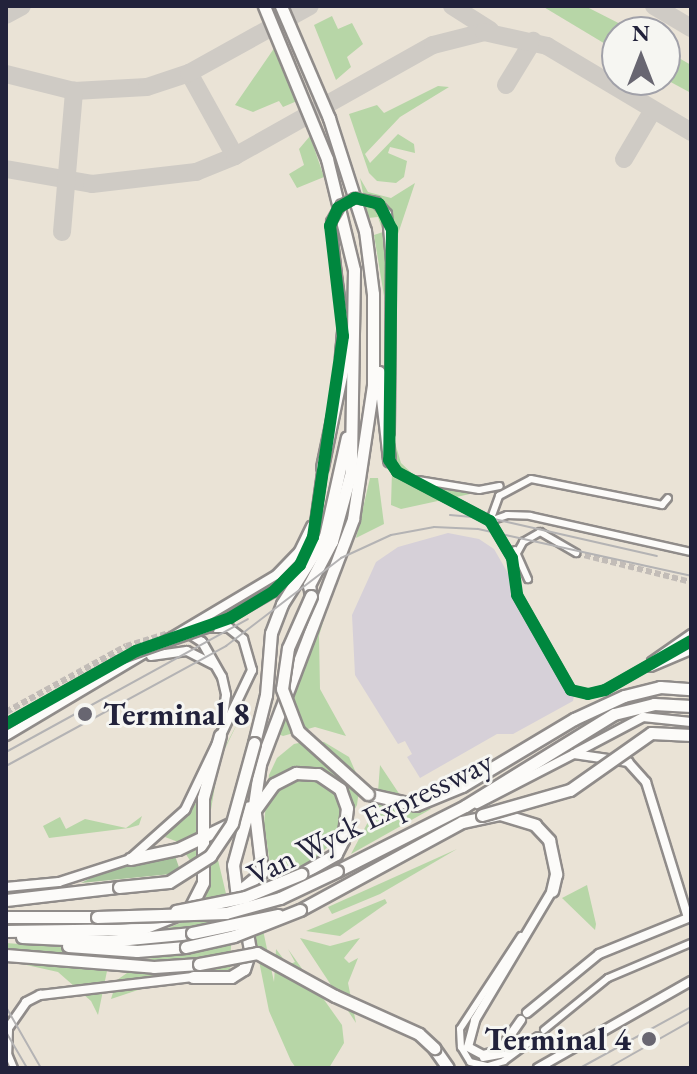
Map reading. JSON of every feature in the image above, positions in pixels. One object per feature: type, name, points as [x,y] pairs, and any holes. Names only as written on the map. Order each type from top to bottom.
[{"type":"highway","points":[[264,6],[335,182],[348,233],[356,297],[351,472],[338,535],[310,590],[288,648],[282,689],[298,731],[368,794],[416,805],[462,786],[574,719],[624,696],[660,687],[691,689]]},
{"type":"highway","points":[[281,6],[329,118],[359,209],[370,255],[389,460]]},
{"type":"highway","points":[[322,467],[339,403],[356,297]]},
{"type":"highway","points":[[193,977],[231,977],[248,963],[250,941],[236,894],[234,857],[253,805],[280,703],[353,519],[370,420],[375,332]]},
{"type":"highway","points":[[6,900],[174,880],[210,856],[232,823],[254,743],[276,617],[330,523],[356,357]]},
{"type":"highway","name":"Van Wyck Expressway","points":[[6,917],[144,916],[237,911],[280,898],[465,806],[607,718],[644,705],[691,706]]},
{"type":"highway","name":"Van Wyck Expressway","points":[[6,933],[44,939],[120,941],[192,933],[300,910],[348,887],[462,822],[570,790],[651,733],[691,735]]},
{"type":"highway","points":[[6,933],[141,929],[189,910],[203,882],[203,798],[220,735]]},
{"type":"highway","points":[[130,859],[178,849],[222,830],[285,777],[308,772],[326,777],[340,789],[347,808],[346,831],[330,857],[245,897],[144,916]]},
{"type":"highway","points":[[236,894],[262,872],[253,805]]},
{"type":"highway","points":[[482,815],[519,818],[537,826],[555,858],[552,891]]},
{"type":"highway","points":[[44,939],[109,951],[186,947],[256,930],[300,910]]},
{"type":"highway","points":[[10,956],[154,967],[257,953],[335,996],[419,1034],[448,1068]]},
{"type":"street","points":[[210,628],[257,603],[303,560],[314,518],[343,336],[331,222],[341,205],[355,198],[372,200],[387,214],[391,263],[389,460],[410,478],[490,521],[517,553],[528,579]]},
{"type":"street","points":[[410,478],[479,490],[500,486]]},
{"type":"street","points":[[490,521],[493,503],[518,484],[543,479],[662,505],[668,498]]},
{"type":"street","points":[[490,521],[507,515],[530,516],[691,552]]},
{"type":"street","points":[[6,736],[143,659],[177,634],[282,571],[303,546],[314,518]]},
{"type":"street","points":[[517,553],[523,542],[540,532],[576,553]]},
{"type":"street","points":[[504,540],[517,595],[571,690],[596,693],[691,651]]},
{"type":"street","points":[[6,724],[136,651],[177,634],[229,628],[239,635],[250,651],[252,670],[185,810],[130,859],[59,882],[6,887]]},
{"type":"street","points":[[644,670],[691,633]]},
{"type":"street","points":[[177,634],[197,637],[216,667],[226,695],[220,735]]},
{"type":"street","points":[[644,670],[691,641]]},
{"type":"street","points":[[143,659],[187,651],[216,667]]},
{"type":"street","points":[[342,868],[371,859],[643,717],[691,722]]},
{"type":"street","points":[[473,1053],[499,1051],[524,1016],[599,954],[688,918],[646,782],[628,762],[574,754]]},
{"type":"street","points":[[538,1036],[504,1061],[480,1065],[465,1056],[460,1029],[552,891]]},
{"type":"street","points":[[519,1050],[483,1058],[473,1053],[467,1040],[475,1020],[552,891]]},
{"type":"street","points":[[544,1030],[608,978],[691,943]]},
{"type":"street","points":[[14,1068],[8,1054],[9,1026],[26,1002],[40,995],[193,977]]},
{"type":"street","points":[[538,1068],[691,981]]},
{"type":"shaded area","points":[[448,533],[479,539],[494,549],[575,690],[573,701],[513,734],[497,734],[420,778],[407,757],[412,754],[405,741],[398,744],[355,675],[352,615],[376,562],[398,547]]},
{"type":"green space","points":[[542,6],[585,6],[605,16],[601,16],[601,41]]},
{"type":"green space","points":[[332,16],[338,29],[352,23],[363,44],[347,57],[351,67],[336,80],[314,25]]},
{"type":"green space","points":[[275,47],[297,101],[283,107],[279,101],[253,112],[235,105]]},
{"type":"green space","points":[[681,59],[691,65],[691,93],[681,88]]},
{"type":"green space","points":[[438,86],[449,87],[400,117],[365,154],[370,163],[398,134],[414,144],[415,153],[390,147],[388,153],[407,161],[404,177],[396,183],[377,181],[369,173],[349,114],[377,105],[384,113]]},
{"type":"green space","points":[[310,136],[324,177],[297,188],[289,174],[304,165],[299,149]]},
{"type":"green space","points":[[360,178],[368,192],[391,198],[415,183],[398,234],[395,306],[395,265],[389,264],[384,296],[374,235],[383,232],[378,217],[368,218]]},
{"type":"green space","points":[[393,436],[401,463],[421,482],[493,489],[401,509],[391,505]]},
{"type":"green space","points":[[370,478],[378,478],[384,524],[356,538]]},
{"type":"green space","points":[[332,591],[319,636],[320,689],[346,736],[315,727],[283,736],[278,734]]},
{"type":"green space","points":[[239,720],[219,761],[209,822],[232,919],[230,973],[189,973],[111,999],[117,980],[147,959],[195,951],[191,930],[150,935],[188,920],[207,894],[209,791],[218,760]]},
{"type":"green space","points":[[324,742],[349,757],[360,782],[357,805],[341,835],[310,863],[299,869],[270,864],[264,823],[269,775],[277,758],[294,744]]},
{"type":"green space","points":[[380,765],[404,801],[431,809],[351,854],[377,805]]},
{"type":"green space","points":[[197,802],[199,862],[191,862],[178,842],[165,837]]},
{"type":"green space","points":[[142,816],[139,825],[129,828],[49,838],[43,826],[60,817],[66,829],[85,819],[126,828]]},
{"type":"green space","points":[[154,846],[174,853],[181,873],[81,883]]},
{"type":"green space","points":[[457,849],[380,894],[332,914],[328,907]]},
{"type":"green space","points":[[587,885],[596,924],[595,930],[562,898]]},
{"type":"green space","points":[[385,899],[387,903],[340,936],[306,931]]},
{"type":"green space","points":[[247,901],[263,930],[274,982],[276,949],[288,965],[295,962],[288,949],[342,1025],[344,1043],[329,1068],[296,1068],[291,1061],[269,1011]]},
{"type":"green space","points":[[300,938],[330,946],[360,938],[344,958],[349,963],[358,958],[348,983],[356,1023]]},
{"type":"green space","points":[[6,943],[130,953],[107,971],[98,1015],[91,1001],[58,972],[13,962],[14,952],[6,951]]},
{"type":"taxiway","points":[[6,15],[22,6]]},
{"type":"taxiway","points":[[6,74],[74,91],[147,87],[189,73],[310,6]]},
{"type":"taxiway","points":[[452,6],[490,30]]},
{"type":"taxiway","points":[[654,6],[691,28]]},
{"type":"taxiway","points":[[6,169],[92,184],[196,172],[235,156],[433,45],[484,32],[547,46],[691,132]]},
{"type":"taxiway","points":[[506,85],[533,41]]},
{"type":"taxiway","points":[[189,73],[235,156]]},
{"type":"taxiway","points":[[62,232],[74,91]]},
{"type":"taxiway","points":[[624,159],[653,110]]},
{"type":"tunnel","points":[[576,553],[691,582]]},
{"type":"tunnel","points":[[6,712],[126,646],[169,633]]},
{"type":"tram line","points":[[450,515],[494,519],[657,556]]},
{"type":"tram line","points":[[6,766],[226,646],[341,558],[391,535],[434,527],[478,529],[691,576]]},
{"type":"tram line","points":[[6,752],[248,619]]},
{"type":"tram line","points":[[6,1007],[41,1068]]},
{"type":"tram line","points":[[580,1068],[691,1007]]},
{"type":"tram line","points":[[608,1068],[691,1021]]},
{"type":"tram line","points":[[6,1032],[27,1068]]},
{"type":"cycle path","points":[[6,724],[136,651],[230,618],[273,592],[300,565],[313,537],[343,336],[330,226],[338,208],[355,198],[379,204],[392,229],[389,460],[397,472],[490,521],[512,558],[517,595],[571,690],[588,694],[605,690],[691,641]]},
{"type":"place","name":"Terminal 8","points":[[85,714]]},
{"type":"place","name":"Terminal 4","points":[[649,1039]]}]
